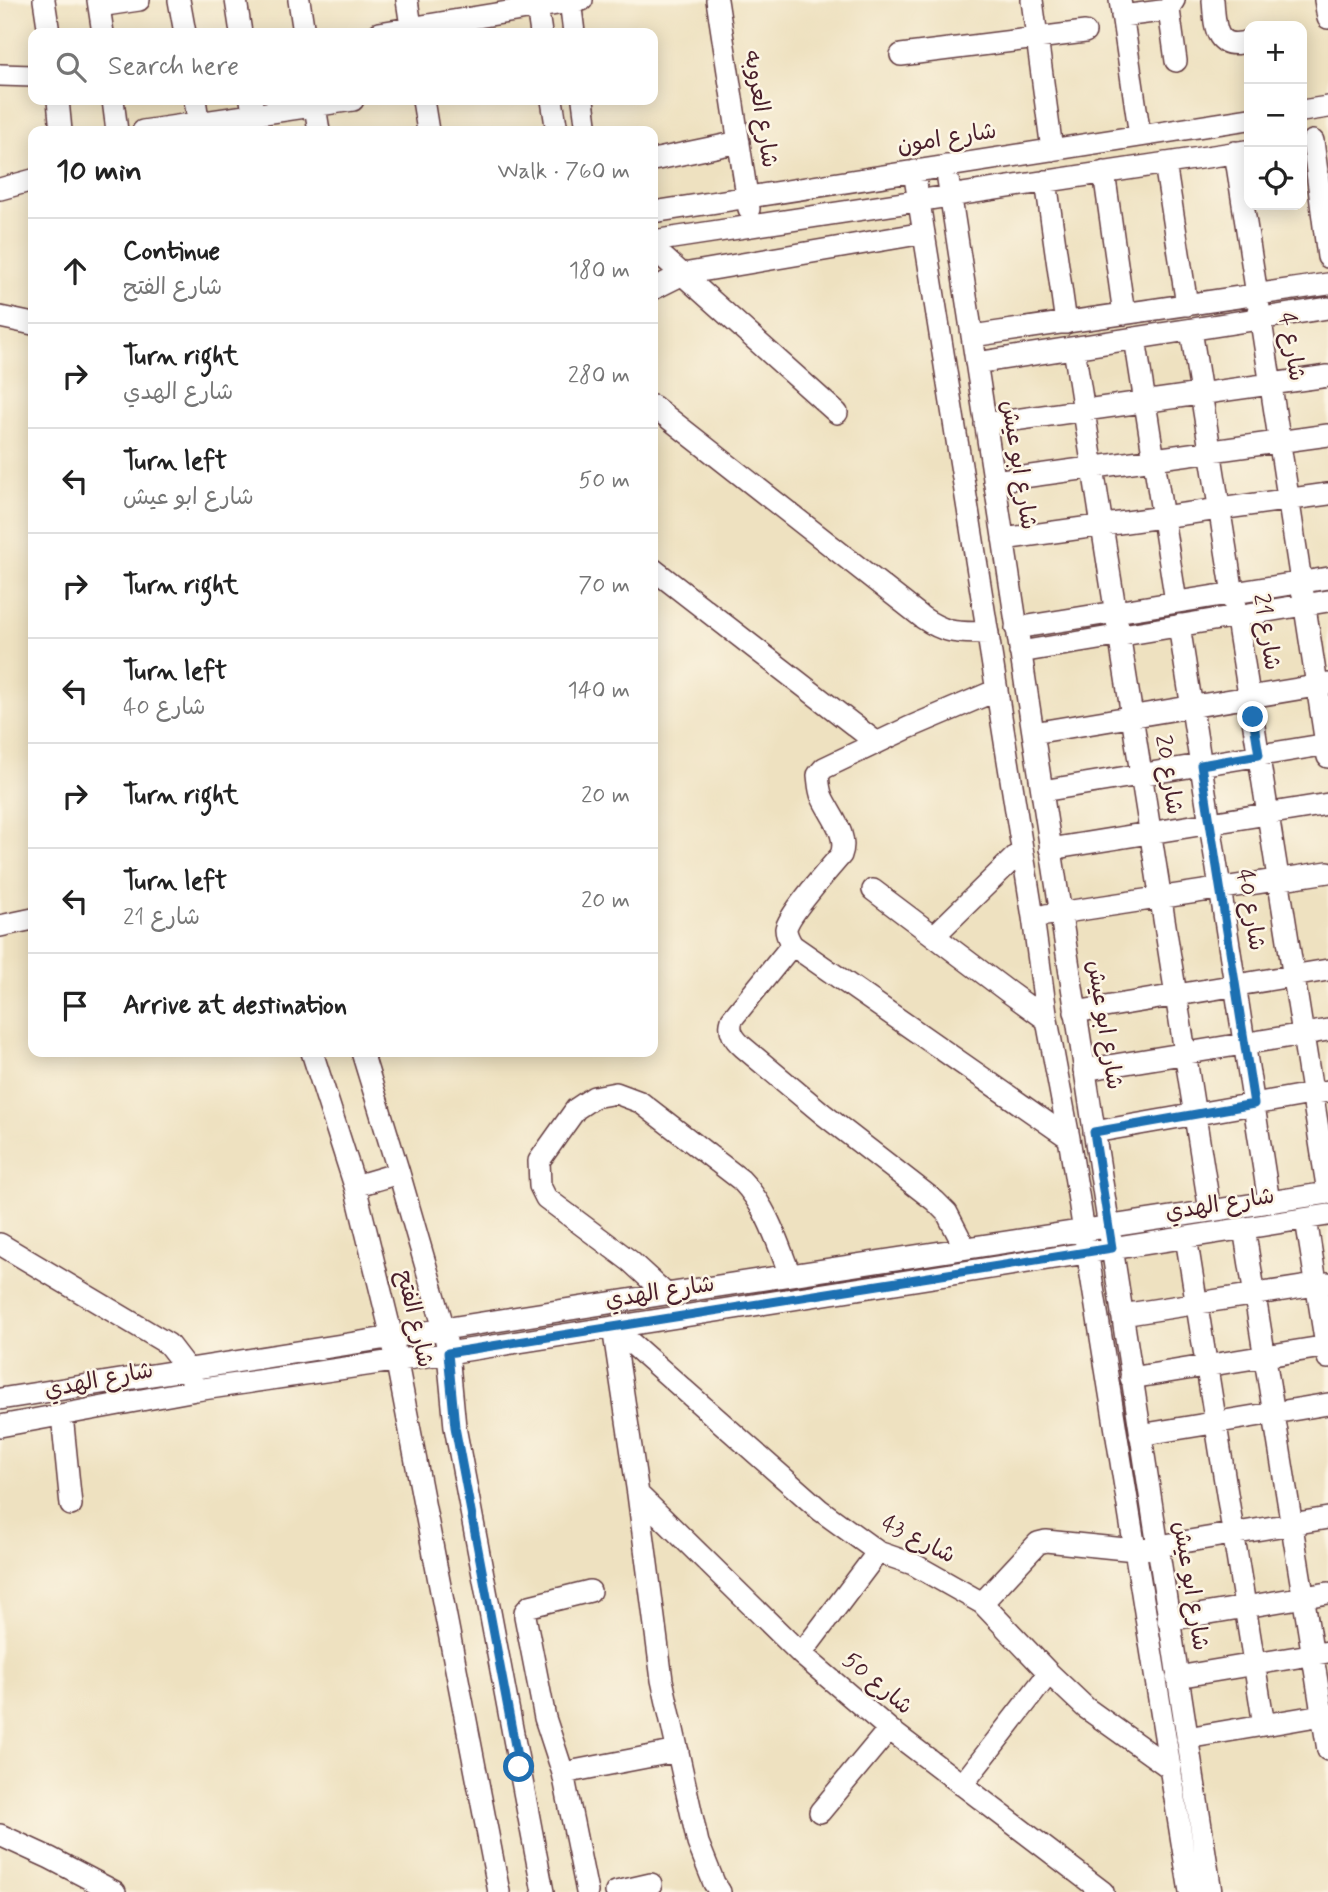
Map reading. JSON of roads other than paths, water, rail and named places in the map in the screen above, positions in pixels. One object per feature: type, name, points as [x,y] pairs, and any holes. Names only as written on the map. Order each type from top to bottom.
[{"type":"street","points":[[44,0],[48,28]]},
{"type":"street","points":[[102,28],[99,3],[139,0]]},
{"type":"street","points":[[179,0],[184,28]]},
{"type":"street","points":[[236,0],[240,28]]},
{"type":"street","points":[[299,0],[303,28]]},
{"type":"street","points":[[407,0],[412,28]]},
{"type":"street","name":"شارع العروبه","points":[[717,0],[752,226]]},
{"type":"street","points":[[1032,0],[1052,149]]},
{"type":"street","points":[[1213,0],[1216,30],[1221,38],[1234,45],[1244,42]]},
{"type":"street","points":[[1325,0],[1328,18]]},
{"type":"street","points":[[426,28],[536,4],[574,1],[574,28]]},
{"type":"street","points":[[536,4],[540,28]]},
{"type":"street","points":[[1140,136],[1121,8],[1172,5],[1176,61]]},
{"type":"street","points":[[901,55],[1085,32]]},
{"type":"street","points":[[0,75],[28,76]]},
{"type":"street","points":[[58,105],[61,126]]},
{"type":"street","points":[[114,105],[116,126]]},
{"type":"street","points":[[196,105],[200,126]]},
{"type":"street","points":[[204,126],[304,105]]},
{"type":"street","points":[[314,105],[318,126]]},
{"type":"street","points":[[424,105],[427,126]]},
{"type":"street","points":[[553,105],[556,126]]},
{"type":"street","points":[[581,126],[583,105]]},
{"type":"street","points":[[1307,110],[1328,107]]},
{"type":"street","name":"شارع امون","points":[[658,211],[1244,120]]},
{"type":"street","points":[[1314,140],[1328,257]]},
{"type":"street","points":[[658,159],[739,142]]},
{"type":"street","points":[[658,240],[1242,151]]},
{"type":"street","name":"شارع 4","points":[[1242,151],[1256,295],[1304,605],[1323,685],[1327,749]]},
{"type":"street","points":[[1165,163],[1187,305]]},
{"type":"street","name":"شارع ابو عيش","points":[[946,166],[1187,1738],[1194,1852],[1190,1892]]},
{"type":"street","name":"شارع ابو عيش","points":[[914,171],[1033,917],[1047,1020],[1069,1139],[1170,1768],[1194,1852],[1211,1892]]},
{"type":"street","points":[[1104,172],[1124,314]]},
{"type":"street","points":[[0,189],[28,181]]},
{"type":"street","points":[[1046,181],[1066,323]]},
{"type":"street","points":[[658,286],[683,274],[923,233]]},
{"type":"street","points":[[658,252],[837,413]]},
{"type":"street","points":[[972,336],[1328,284]]},
{"type":"street","points":[[976,363],[1328,308]]},
{"type":"street","points":[[0,317],[28,323]]},
{"type":"street","name":"شارع 21","points":[[1191,330],[1303,1034],[1320,1092],[1328,1193]]},
{"type":"street","points":[[1135,338],[1176,603]]},
{"type":"street","name":"شارع 20","points":[[1074,348],[1210,1211]]},
{"type":"street","points":[[985,424],[1328,376]]},
{"type":"street","points":[[658,410],[923,618],[948,632],[988,633]]},
{"type":"street","points":[[994,481],[1328,435]]},
{"type":"street","points":[[1003,539],[1328,494]]},
{"type":"street","points":[[658,573],[877,743]]},
{"type":"street","points":[[1016,628],[1328,578]]},
{"type":"street","points":[[993,664],[1119,636],[1328,601]]},
{"type":"street","name":"شارع 40","points":[[1180,625],[1269,1202]]},
{"type":"street","points":[[1033,733],[1323,685]]},
{"type":"street","points":[[997,690],[824,768],[818,775],[821,794],[842,836],[843,849],[787,925],[786,931],[792,945],[1069,1139]]},
{"type":"street","points":[[1041,791],[1259,755],[1327,749]]},
{"type":"street","points":[[1050,849],[1328,804]]},
{"type":"street","points":[[934,936],[1021,850]]},
{"type":"street","points":[[1033,917],[1328,872]]},
{"type":"street","points":[[873,890],[1047,1020]]},
{"type":"street","points":[[0,926],[28,920]]},
{"type":"street","points":[[792,945],[732,1019],[732,1034],[743,1047],[823,1114],[935,1201],[947,1213],[965,1248]]},
{"type":"street","points":[[1075,1012],[1328,970]]},
{"type":"street","points":[[1084,1070],[1328,1030]]},
{"type":"street","name":"شارع الفتح","points":[[314,1057],[355,1186],[393,1337],[499,1892]]},
{"type":"street","name":"شارع الفتح","points":[[364,1057],[444,1329],[455,1427],[543,1892]]},
{"type":"street","points":[[1094,1132],[1320,1092]]},
{"type":"street","points":[[666,1294],[630,1261],[558,1209],[546,1198],[540,1186],[539,1161],[576,1109],[594,1097],[616,1093],[640,1102],[741,1180],[754,1194],[771,1223],[790,1275]]},
{"type":"street","points":[[355,1186],[399,1172]]},
{"type":"street","name":"شارع الهدي","points":[[0,1399],[1328,1193]]},
{"type":"street","name":"شارع الهدي","points":[[0,1426],[196,1390],[1328,1215]]},
{"type":"street","points":[[1131,1378],[1265,1356],[1327,1350],[1322,1284],[1306,1219]]},
{"type":"street","points":[[1244,1228],[1303,1597],[1320,1654],[1328,1750]]},
{"type":"street","points":[[1186,1237],[1264,1725]]},
{"type":"street","points":[[0,1244],[168,1344],[188,1370],[196,1390]]},
{"type":"street","points":[[1122,1315],[1322,1284]]},
{"type":"street","points":[[613,1327],[662,1680],[698,1843],[720,1892]]},
{"type":"street","name":"شارع 43","points":[[613,1327],[820,1510],[878,1552],[913,1564],[982,1604],[1086,1708],[1170,1768]]},
{"type":"street","points":[[1140,1435],[1328,1404]]},
{"type":"street","points":[[62,1415],[71,1505]]},
{"type":"street","name":"شارع 50","points":[[638,1494],[801,1654],[889,1729],[1102,1892]]},
{"type":"street","points":[[982,1604],[1038,1543],[1053,1541],[1135,1550],[1328,1518]]},
{"type":"street","points":[[801,1654],[878,1552]]},
{"type":"street","points":[[587,1892],[563,1773],[548,1730],[525,1616],[527,1608],[534,1605],[590,1591]]},
{"type":"street","points":[[1168,1619],[1328,1592]]},
{"type":"street","points":[[1177,1677],[1320,1654]]},
{"type":"street","points":[[962,1785],[1049,1673]]},
{"type":"street","points":[[505,1692],[538,1684]]},
{"type":"street","points":[[1187,1738],[1325,1714]]},
{"type":"street","points":[[820,1812],[889,1729]]},
{"type":"street","points":[[563,1773],[678,1751]]},
{"type":"street","points":[[0,1835],[115,1892]]},
{"type":"street","points":[[616,1892],[651,1884]]}]
